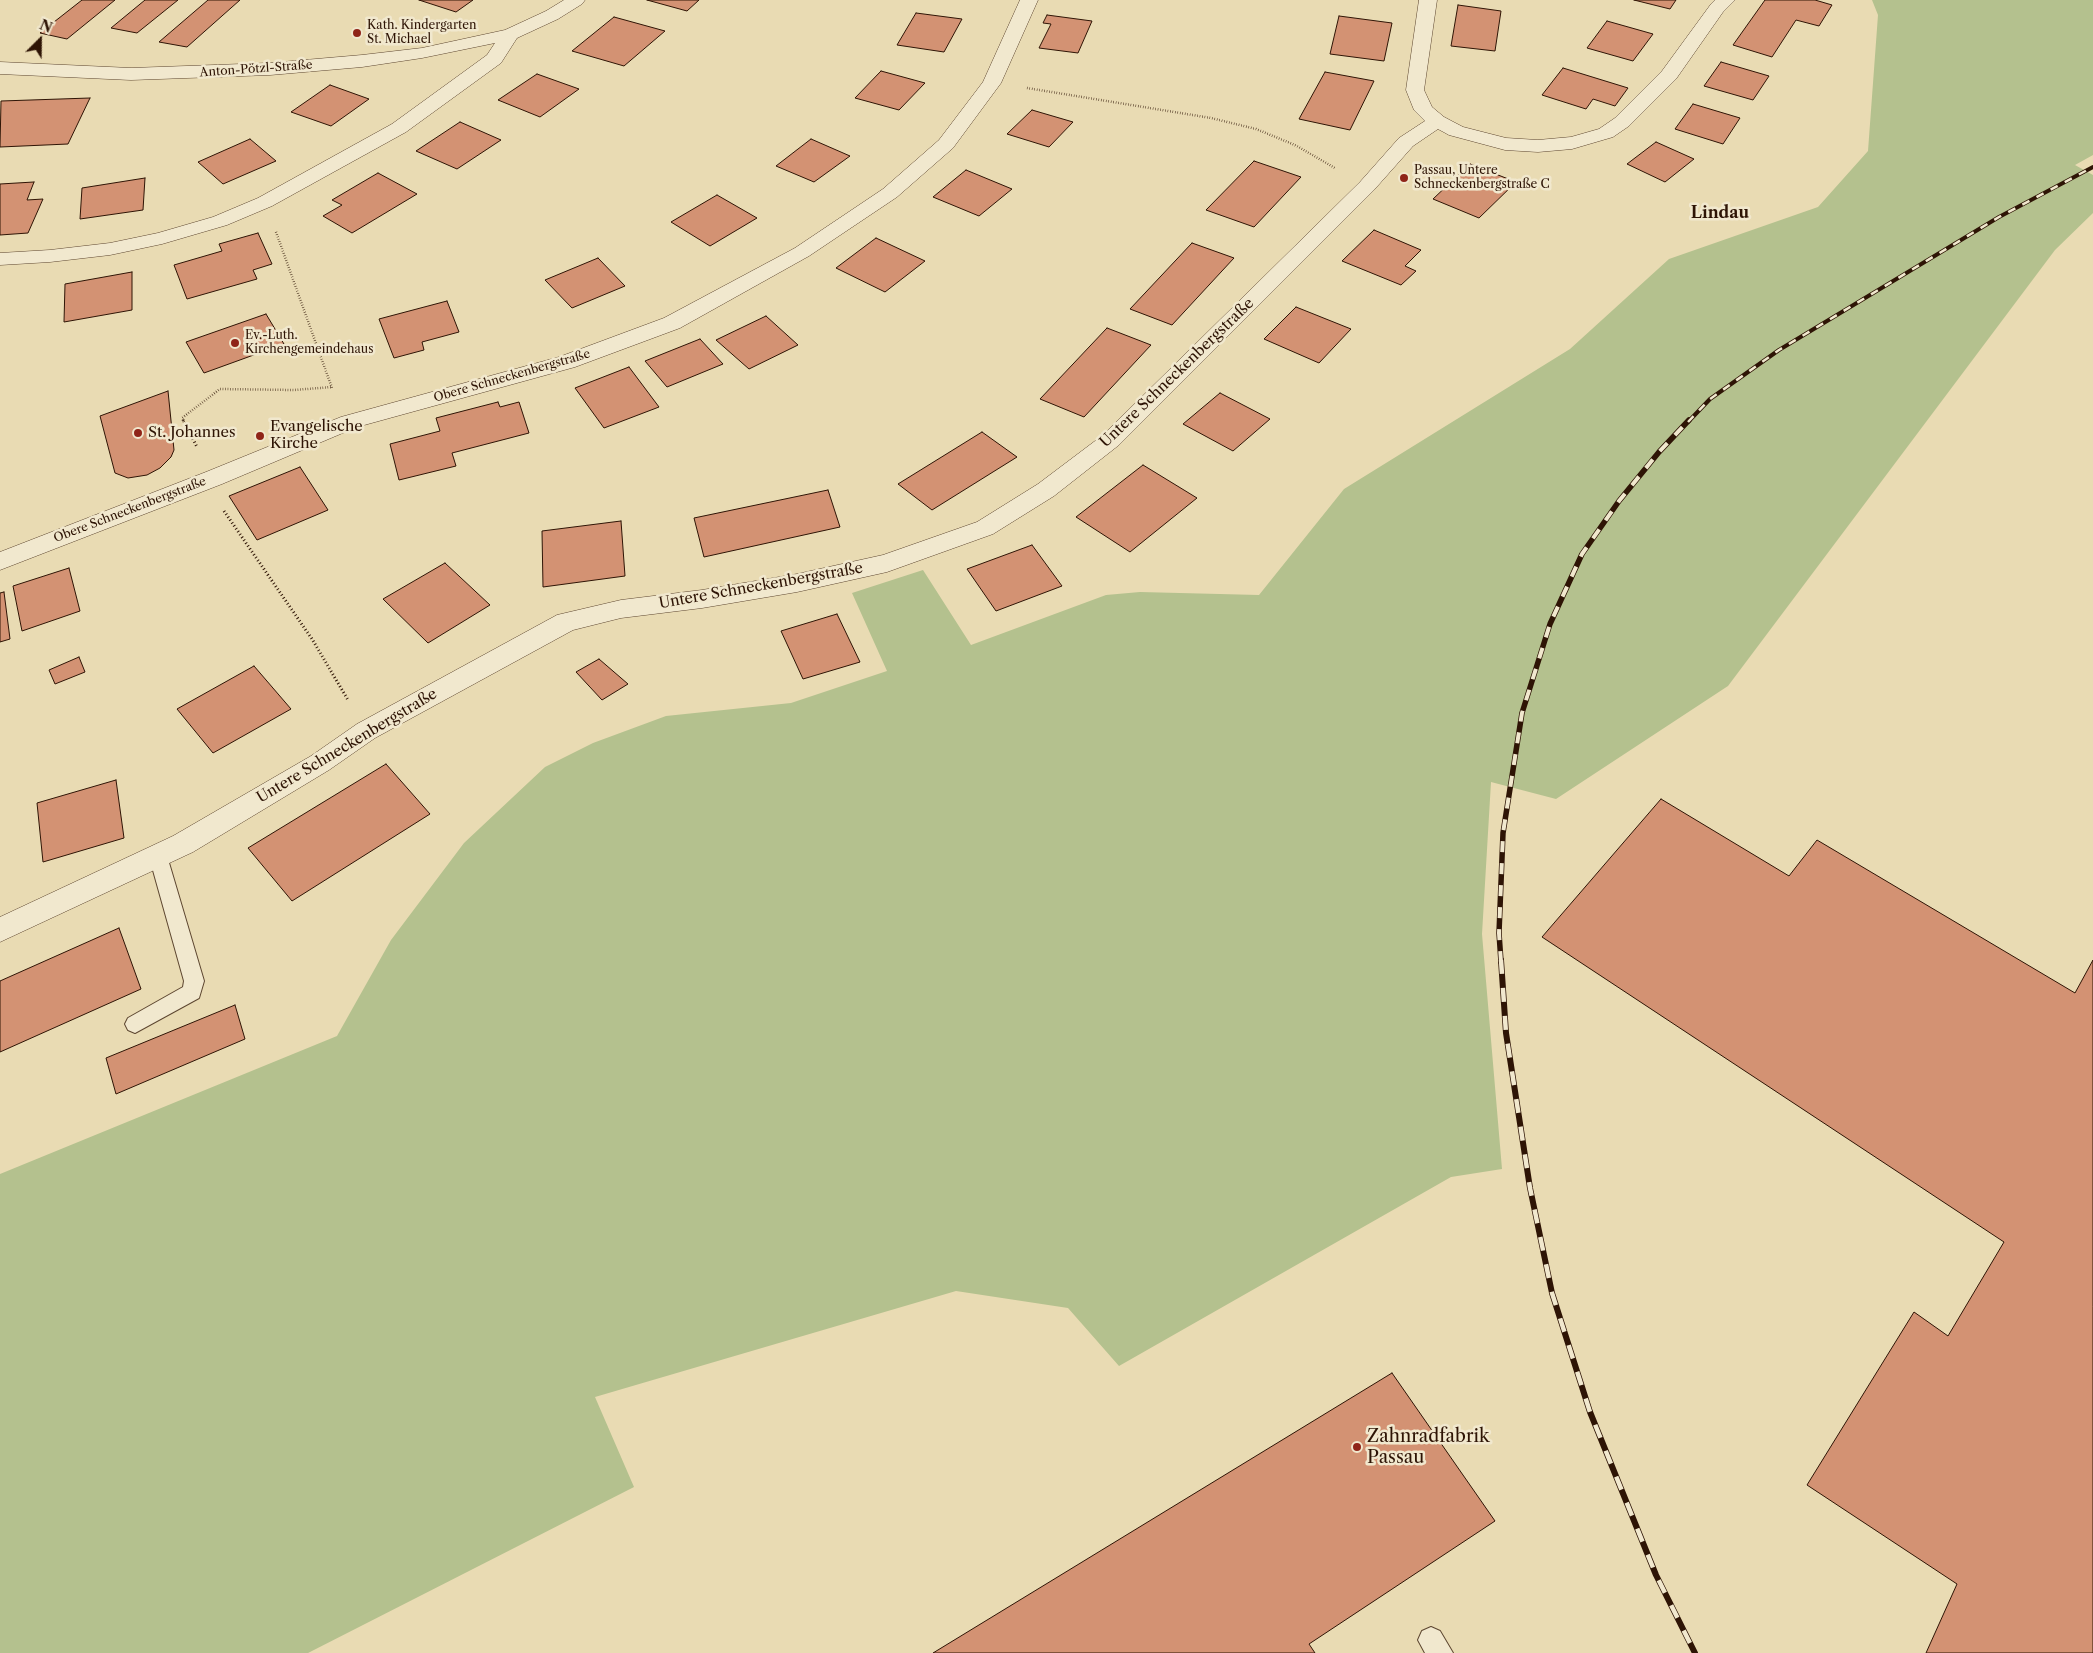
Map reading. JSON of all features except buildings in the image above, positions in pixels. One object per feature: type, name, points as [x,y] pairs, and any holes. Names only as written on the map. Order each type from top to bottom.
[{"type":"street","points":[[0,259],[50,256],[127,246],[220,221],[265,202],[399,128],[494,59],[510,34],[552,15],[576,0]]},
{"type":"street","name":"Obere Schneckenbergstraße","points":[[0,561],[214,478],[349,422],[567,362],[672,323],[802,252],[890,193],[946,144],[992,83],[1030,0]]},
{"type":"street","points":[[1428,0],[1415,90],[1424,110],[1437,121],[1456,131],[1505,144],[1538,146],[1572,143],[1606,133],[1622,122],[1669,75],[1717,8],[1726,0]]},
{"type":"street","name":"Anton-Pötzl-Straße","points":[[0,68],[131,74],[270,69],[362,61],[422,53],[510,34]]},
{"type":"street","name":"Untere Schneckenbergstraße","points":[[0,930],[183,844],[320,763],[366,731],[566,622],[621,609],[796,583],[888,563],[985,528],[1046,490],[1111,440],[1367,186],[1406,142],[1437,121]]},
{"type":"lane","points":[[135,1024],[192,992],[194,980],[158,856]]},
{"type":"path","points":[[992,83],[1211,118],[1256,129],[1295,145],[1367,186]]},
{"type":"path","points":[[265,202],[332,387],[349,422]]},
{"type":"path","points":[[214,478],[182,418],[220,389],[294,390],[332,387]]},
{"type":"path","points":[[220,506],[312,639],[366,731]]},
{"type":"green space","points":[[1872,0],[2093,0],[2093,155],[2075,165],[2093,175],[2093,213],[2055,250],[1728,686],[1556,799],[1491,782],[1482,934],[1502,1169],[1451,1177],[1119,1366],[1068,1308],[956,1291],[595,1397],[634,1487],[308,1653],[0,1653],[0,1174],[337,1036],[391,940],[464,843],[545,767],[593,743],[666,716],[791,703],[887,671],[852,593],[923,570],[971,645],[1106,595],[1140,592],[1259,595],[1344,489],[1570,349],[1669,259],[1818,207],[1868,151],[1878,15]]},
{"type":"railway","points":[[1688,422],[1710,399],[1779,350],[1999,217],[2093,167]]},
{"type":"railway","points":[[1501,962],[1499,933],[1503,833],[1522,713],[1550,624],[1582,554],[1619,501],[1659,452],[1689,420]]},
{"type":"railway","points":[[1501,960],[1506,1033],[1530,1188],[1552,1293],[1590,1412],[1656,1575],[1695,1653]]},
{"type":"place","name":"Kath. Kindergarten St. Michael","points":[[357,33]]},
{"type":"place","name":"Passau, Untere Schneckenbergstraße C","points":[[1404,178]]},
{"type":"place","name":"Ev.-Luth. Kirchengemeindehaus","points":[[235,343]]},
{"type":"place","name":"St. Johannes","points":[[138,433]]},
{"type":"place","name":"Evangelische Kirche","points":[[260,436]]},
{"type":"place","name":"Zahnradfabrik Passau","points":[[1357,1447]]},
{"type":"district","name":"Lindau","points":[[1720,213]]}]
